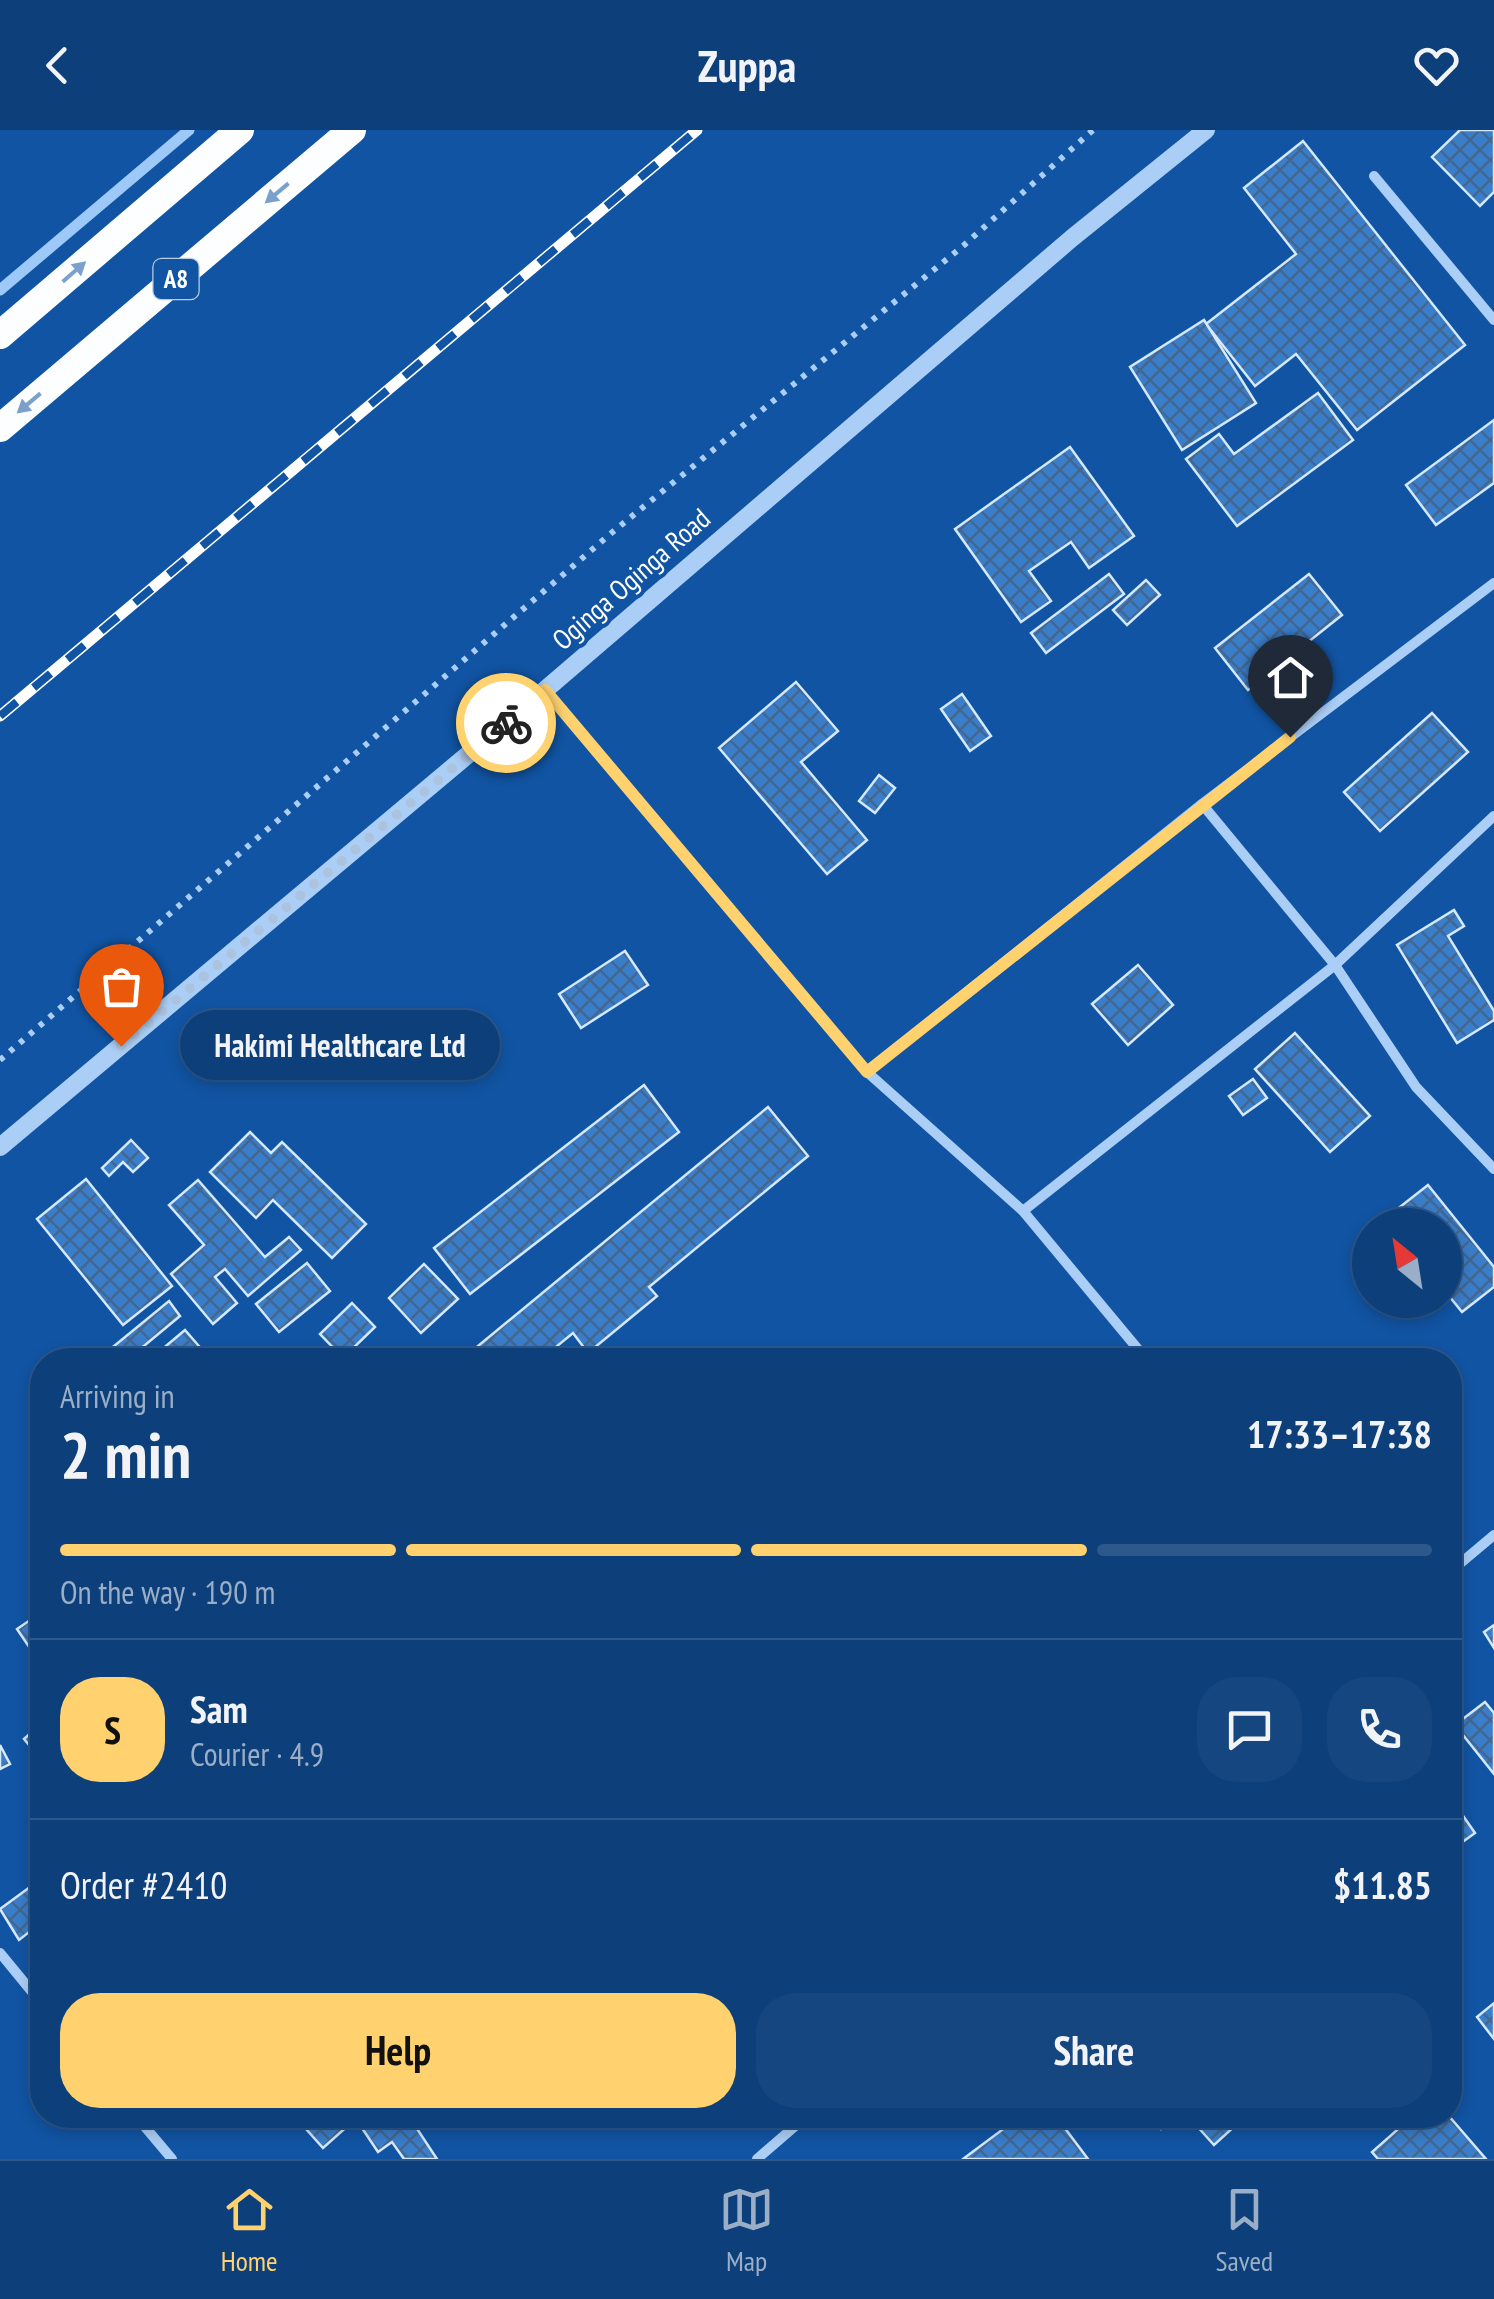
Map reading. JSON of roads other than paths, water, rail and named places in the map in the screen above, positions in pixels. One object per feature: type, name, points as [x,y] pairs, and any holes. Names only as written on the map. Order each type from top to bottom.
[{"type":"highway","points":[[0,335],[240,130]]},
{"type":"highway","name":"A8","points":[[0,428],[352,130]]},
{"type":"street","name":"Oginga Oginga Road","points":[[0,1148],[545,690],[1072,238],[1206,130]]},
{"type":"street","points":[[1374,176],[1494,320]]},
{"type":"street","points":[[867,1072],[1202,804],[1494,583]]},
{"type":"street","points":[[545,690],[867,1072],[1023,1211],[1137,1348]]},
{"type":"street","points":[[1202,804],[1335,964],[1416,1087],[1494,1169]]},
{"type":"street","points":[[1023,1211],[1335,964],[1494,816]]},
{"type":"street","points":[[1462,1562],[1494,1535]]},
{"type":"street","points":[[0,1953],[30,1989]]},
{"type":"street","points":[[146,2128],[172,2159]]},
{"type":"street","points":[[756,2159],[793,2128]]},
{"type":"waterway","points":[[0,290],[189,130]]},
{"type":"railway","points":[[0,716],[697,130]]},
{"type":"place","name":"Hakimi Healthcare Ltd","points":[[121,1046]]}]
